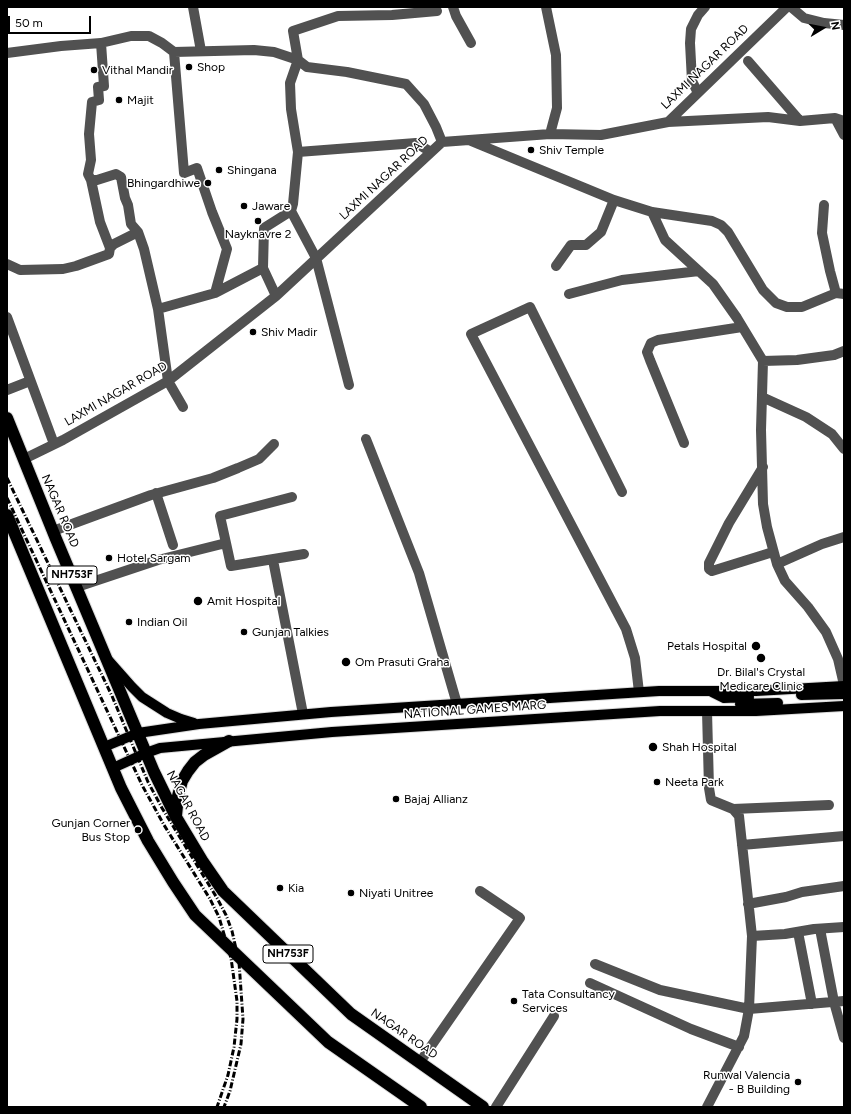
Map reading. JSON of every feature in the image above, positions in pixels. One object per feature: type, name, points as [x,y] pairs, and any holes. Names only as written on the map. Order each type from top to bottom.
[{"type":"highway","name":"NAGAR ROAD","points":[[7,418],[52,531],[146,753],[176,817],[203,862],[223,891],[351,1014],[483,1107]]},
{"type":"highway","name":"NH753F","points":[[7,515],[121,788],[148,841],[195,915],[328,1042],[421,1107]]},
{"type":"highway","points":[[176,817],[178,796],[182,781],[188,771],[195,762],[204,755],[229,741]]},
{"type":"main road","points":[[105,656],[142,697],[180,719],[199,724]]},
{"type":"main road","name":"NATIONAL GAMES MARG","points":[[104,747],[138,733],[199,724],[303,714],[639,692],[706,690],[756,691],[844,686]]},
{"type":"main road","points":[[706,690],[724,698],[844,694]]},
{"type":"main road","points":[[707,711],[725,704],[844,700]]},
{"type":"main road","name":"NATIONAL GAMES MARG","points":[[113,768],[160,748],[332,732],[660,711],[756,711],[844,706]]},
{"type":"street","points":[[193,7],[201,51]]},
{"type":"street","points":[[340,16],[349,7]]},
{"type":"street","points":[[453,7],[459,22],[471,43]]},
{"type":"street","points":[[546,7],[556,55],[557,108],[550,134]]},
{"type":"street","points":[[698,93],[692,81],[690,43],[691,29],[698,15],[705,7]]},
{"type":"street","name":"LAXMI NAGAR ROAD","points":[[24,459],[54,444],[168,380],[276,296],[442,142],[550,134],[601,135],[668,122],[787,7]]},
{"type":"street","points":[[791,7],[804,18],[824,23],[844,25]]},
{"type":"street","points":[[276,296],[263,268],[264,228],[291,211],[293,204],[298,152],[291,108],[290,83],[298,60],[293,31],[340,16],[392,15],[437,10]]},
{"type":"street","points":[[7,53],[101,43],[131,36],[149,36],[174,52],[254,50],[274,52],[298,60],[307,67],[347,72],[406,84],[424,104],[442,142]]},
{"type":"street","points":[[7,264],[20,270],[63,270],[109,254],[110,248],[100,222],[91,180],[88,174],[91,160],[89,134],[92,102],[99,100],[98,87],[104,86],[101,43]]},
{"type":"street","points":[[174,52],[184,173],[198,168],[212,212],[227,249],[215,293]]},
{"type":"street","points":[[748,61],[800,121]]},
{"type":"street","points":[[668,122],[768,117],[800,121],[840,119],[844,135]]},
{"type":"street","points":[[469,140],[614,200],[652,212],[712,221],[721,225],[728,232],[763,290],[776,303],[787,307],[802,307],[840,294],[830,271],[822,234],[824,205]]},
{"type":"street","points":[[298,152],[416,142],[431,152]]},
{"type":"street","points":[[91,180],[97,180],[116,174],[121,177],[131,224],[138,232],[144,249],[158,309],[168,380],[183,408]]},
{"type":"street","points":[[556,266],[571,245],[586,245],[600,232],[614,200]]},
{"type":"street","points":[[291,211],[316,258],[348,385]]},
{"type":"street","points":[[652,212],[664,240],[712,284],[737,318],[763,361],[761,430],[763,504],[773,552],[785,581],[808,607],[826,632],[838,659],[844,686]]},
{"type":"street","points":[[110,248],[114,244],[138,232]]},
{"type":"street","points":[[158,309],[215,293],[263,268]]},
{"type":"street","points":[[569,294],[622,280],[699,271]]},
{"type":"street","points":[[622,492],[530,307],[471,334],[626,629],[635,658],[639,692]]},
{"type":"street","points":[[7,317],[54,444]]},
{"type":"street","points":[[684,443],[647,352],[651,343],[658,340],[742,327]]},
{"type":"street","points":[[763,361],[797,360],[834,355],[844,351]]},
{"type":"street","points":[[7,390],[30,381]]},
{"type":"street","points":[[762,397],[806,417],[832,434],[844,449]]},
{"type":"street","points":[[366,439],[419,573],[457,704]]},
{"type":"street","points":[[52,531],[156,493],[213,478],[259,459],[274,444]]},
{"type":"street","points":[[763,467],[729,523],[709,563],[709,569],[712,571],[773,552]]},
{"type":"street","points":[[156,493],[173,545]]},
{"type":"street","points":[[292,498],[220,516],[231,566],[304,554]]},
{"type":"street","points":[[777,564],[822,544],[844,537]]},
{"type":"street","points":[[77,587],[147,563],[226,543]]},
{"type":"street","points":[[273,560],[303,714]]},
{"type":"street","points":[[707,711],[709,788],[711,800],[733,809],[829,805]]},
{"type":"street","points":[[707,1107],[744,1036],[749,1009],[752,936],[739,816],[733,809]]},
{"type":"street","points":[[742,845],[844,836]]},
{"type":"street","points":[[748,904],[786,897],[802,892],[844,886]]},
{"type":"street","points":[[420,1062],[520,918],[480,891]]},
{"type":"street","points":[[752,936],[798,932],[820,928],[844,927]]},
{"type":"street","points":[[820,928],[839,1002],[844,1038]]},
{"type":"street","points":[[798,932],[812,1004]]},
{"type":"street","points":[[595,964],[660,990],[749,1009],[839,1002]]},
{"type":"street","points":[[590,983],[691,1029],[739,1047]]},
{"type":"street","points":[[496,1107],[554,1016]]},
{"type":"railway","points":[[7,478],[112,696],[148,782],[162,808],[217,898],[232,931],[239,962],[243,1019],[241,1044],[230,1091],[224,1107]]},
{"type":"railway","points":[[7,498],[142,785],[164,825],[210,899],[219,917],[231,958],[237,1001],[237,1019],[234,1047],[228,1075],[217,1107]]},
{"type":"place","name":"Shop","points":[[189,67]]},
{"type":"place","name":"Vithal Mandir","points":[[94,70]]},
{"type":"place","name":"Majit","points":[[119,100]]},
{"type":"place","name":"Shiv Temple","points":[[531,150]]},
{"type":"place","name":"Shingana","points":[[219,170]]},
{"type":"place","name":"Bhingardhiwe","points":[[208,183]]},
{"type":"place","name":"Jaware","points":[[244,206]]},
{"type":"place","name":"Nayknavre 2","points":[[258,221]]},
{"type":"place","name":"Shiv Madir","points":[[253,332]]},
{"type":"place","name":"Hotel Sargam","points":[[109,558]]},
{"type":"place","name":"Amit Hospital","points":[[198,601]]},
{"type":"place","name":"Indian Oil","points":[[129,622]]},
{"type":"place","name":"Gunjan Talkies","points":[[244,632]]},
{"type":"place","name":"Petals Hospital","points":[[756,646]]},
{"type":"place","name":"Dr. Bilal's Crystal Medicare Clinic","points":[[761,658]]},
{"type":"place","name":"Om Prasuti Graha","points":[[346,662]]},
{"type":"place","name":"Shah Hospital","points":[[653,747]]},
{"type":"place","name":"Neeta Park","points":[[657,782]]},
{"type":"place","name":"Bajaj Allianz","points":[[396,799]]},
{"type":"place","name":"Gunjan Corner Bus Stop","points":[[138,830]]},
{"type":"place","name":"Kia","points":[[280,888]]},
{"type":"place","name":"Niyati Unitree","points":[[351,893]]},
{"type":"place","name":"Tata Consultancy Services","points":[[514,1001]]},
{"type":"place","name":"Runwal Valencia - B Building","points":[[798,1082]]}]
